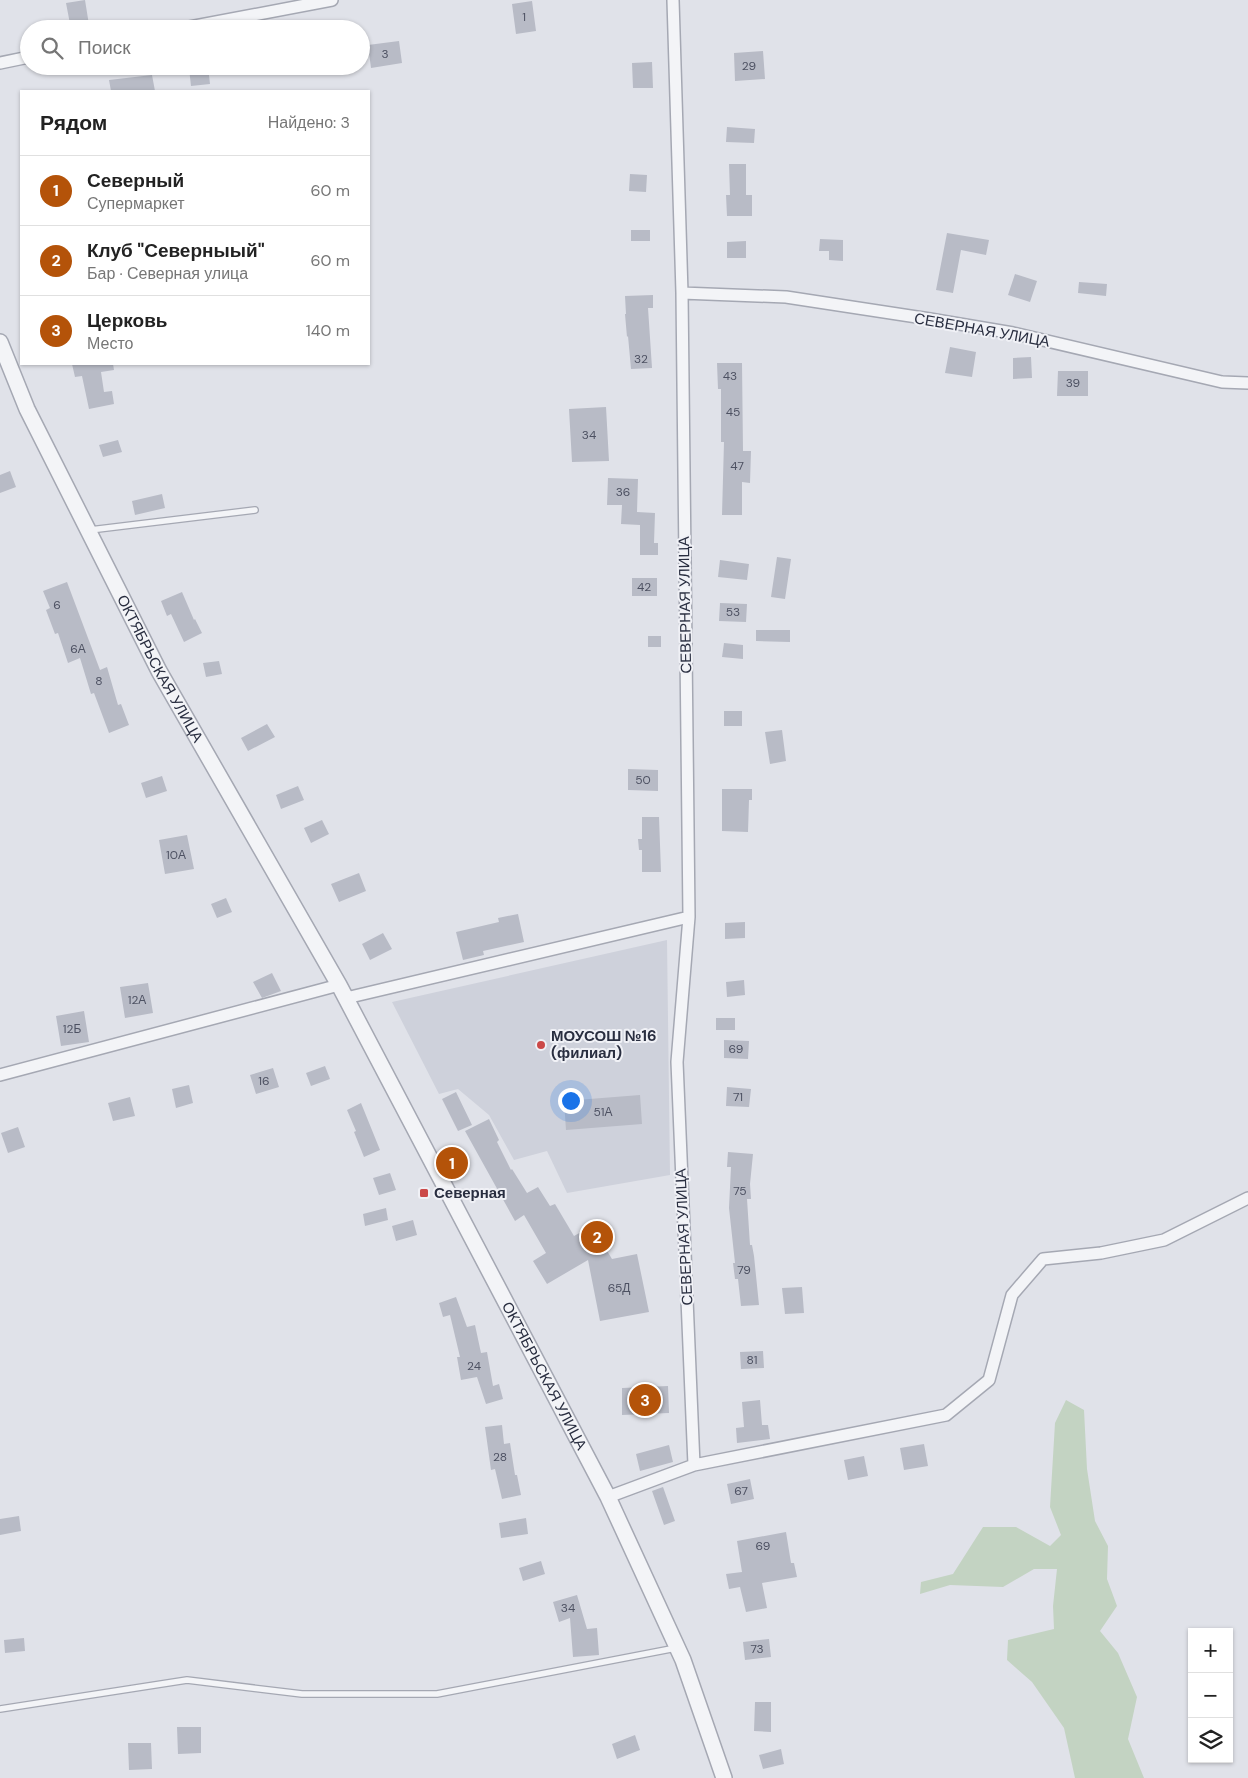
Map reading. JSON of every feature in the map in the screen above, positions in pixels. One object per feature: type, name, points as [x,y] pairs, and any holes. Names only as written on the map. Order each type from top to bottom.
[{"type":"street","points":[[227,20],[332,0]]},
{"type":"street","name":"СЕВЕРНАЯ УЛИЦА","points":[[673,0],[682,294],[689,917],[677,1062],[694,1465]]},
{"type":"street","points":[[0,63],[20,59]]},
{"type":"street","name":"СЕВЕРНАЯ УЛИЦА","points":[[682,294],[786,297],[910,316],[1013,333],[1222,382],[1248,383]]},
{"type":"street","name":"ОКТЯБРЬСКАЯ УЛИЦА","points":[[0,342],[27,410],[159,671],[342,991],[608,1497],[683,1660],[724,1778]]},
{"type":"street","points":[[0,1075],[342,991],[689,917]]},
{"type":"street","points":[[608,1497],[694,1465],[946,1415],[988,1380],[1012,1296],[1043,1258],[1101,1253],[1164,1240],[1248,1198]]},
{"type":"lane","points":[[88,531],[256,510]]},
{"type":"lane","points":[[0,1709],[187,1680],[302,1694],[437,1694],[678,1648]]},
{"type":"shaded area","name":"МОУСОШ №16 (филиал)","points":[[667,940],[670,1175],[567,1193],[547,1151],[514,1160],[489,1115],[458,1089],[439,1094],[392,1002]]},
{"type":"green space","points":[[1066,1400],[1084,1410],[1087,1469],[1095,1521],[1108,1546],[1107,1579],[1117,1606],[1100,1631],[1118,1653],[1137,1697],[1128,1739],[1144,1778],[1075,1778],[1064,1728],[1032,1682],[1007,1660],[1008,1640],[1054,1629],[1053,1606],[1057,1569],[1034,1569],[1003,1587],[950,1585],[920,1594],[921,1582],[953,1574],[983,1527],[1016,1527],[1050,1546],[1061,1535],[1050,1507],[1055,1423]]},
{"type":"building","points":[[85,0],[88,20],[69,20],[66,3]]},
{"type":"building","points":[[532,1],[536,31],[516,34],[512,4]]},
{"type":"building","points":[[399,41],[402,63],[371,68],[370,45]]},
{"type":"building","points":[[763,51],[765,79],[735,81],[734,53]]},
{"type":"building","points":[[652,62],[653,88],[633,88],[632,63]]},
{"type":"building","points":[[152,75],[155,90],[111,90],[109,80]]},
{"type":"building","points":[[190,75],[209,75],[210,84],[191,86]]},
{"type":"building","points":[[727,127],[755,129],[754,143],[726,142]]},
{"type":"building","points":[[729,164],[746,164],[746,195],[752,195],[752,216],[727,216],[726,195],[730,195]]},
{"type":"building","points":[[630,174],[647,175],[646,192],[629,191]]},
{"type":"building","points":[[631,230],[650,230],[650,241],[631,241]]},
{"type":"building","points":[[947,233],[989,240],[986,255],[961,250],[953,293],[936,290]]},
{"type":"building","points":[[820,239],[843,240],[843,261],[829,260],[829,251],[819,251]]},
{"type":"building","points":[[746,241],[746,258],[727,258],[727,242]]},
{"type":"building","points":[[1015,274],[1037,281],[1030,302],[1008,295]]},
{"type":"building","points":[[1079,282],[1107,284],[1106,296],[1078,293]]},
{"type":"building","points":[[653,295],[653,308],[648,308],[652,368],[631,369],[625,296]]},
{"type":"building","points":[[950,347],[976,352],[972,377],[945,373]]},
{"type":"building","points":[[1031,357],[1032,378],[1013,379],[1013,358]]},
{"type":"building","points":[[717,363],[742,363],[743,451],[751,451],[750,483],[742,482],[742,515],[722,515],[724,442],[721,442],[721,389],[718,389]]},
{"type":"building","points":[[72,365],[113,365],[114,370],[101,372],[104,392],[112,391],[114,404],[89,409],[82,376],[75,377]]},
{"type":"building","points":[[1058,371],[1088,371],[1088,396],[1057,396]]},
{"type":"building","points":[[606,407],[609,461],[572,462],[569,409]]},
{"type":"building","points":[[118,440],[122,452],[103,457],[99,445]]},
{"type":"building","points":[[10,471],[16,487],[0,493],[0,475]]},
{"type":"building","points":[[608,478],[638,479],[637,512],[655,513],[654,543],[658,543],[658,555],[640,555],[640,525],[621,524],[622,505],[607,505]]},
{"type":"building","points":[[162,494],[165,508],[135,515],[132,501]]},
{"type":"building","points":[[777,557],[791,559],[785,599],[771,597]]},
{"type":"building","points":[[720,560],[749,564],[747,580],[718,577]]},
{"type":"building","points":[[632,578],[657,578],[657,596],[632,596]]},
{"type":"building","points":[[67,582],[100,670],[107,667],[118,705],[121,704],[129,725],[109,733],[94,693],[91,694],[80,658],[68,663],[58,633],[55,634],[46,610],[50,608],[43,591]]},
{"type":"building","points":[[182,592],[202,633],[184,642],[171,614],[167,616],[161,601]]},
{"type":"building","points":[[720,603],[747,604],[746,622],[719,621]]},
{"type":"building","points":[[756,630],[790,630],[790,642],[756,641]]},
{"type":"building","points":[[648,636],[661,636],[661,647],[648,647]]},
{"type":"building","points":[[724,643],[743,645],[743,659],[722,657]]},
{"type":"building","points":[[219,661],[222,674],[206,677],[203,663]]},
{"type":"building","points":[[724,711],[742,711],[742,726],[724,726]]},
{"type":"building","points":[[267,724],[275,737],[248,751],[241,738]]},
{"type":"building","points":[[782,730],[786,761],[770,764],[765,732]]},
{"type":"building","points":[[628,769],[658,770],[658,791],[628,790]]},
{"type":"building","points":[[162,776],[167,791],[146,798],[141,783]]},
{"type":"building","points":[[298,786],[304,800],[281,809],[276,795]]},
{"type":"building","points":[[722,789],[752,789],[752,800],[749,800],[748,832],[722,831]]},
{"type":"building","points":[[642,817],[659,817],[661,872],[642,872],[642,850],[639,850],[638,839],[642,839]]},
{"type":"building","points":[[322,820],[329,834],[311,843],[304,828]]},
{"type":"building","points":[[187,835],[194,869],[165,874],[159,840]]},
{"type":"building","points":[[359,873],[366,891],[339,902],[331,884]]},
{"type":"building","points":[[226,898],[232,912],[217,918],[211,904]]},
{"type":"building","points":[[518,914],[524,942],[483,951],[484,955],[463,960],[456,932],[499,922],[498,918]]},
{"type":"building","points":[[745,922],[745,938],[725,939],[725,923]]},
{"type":"building","points":[[383,933],[392,949],[370,960],[362,944]]},
{"type":"building","points":[[272,973],[281,991],[262,998],[253,982]]},
{"type":"building","points":[[744,980],[745,995],[727,997],[726,982]]},
{"type":"building","points":[[148,983],[153,1013],[125,1018],[120,987]]},
{"type":"building","points":[[84,1011],[89,1042],[61,1046],[56,1016]]},
{"type":"building","points":[[716,1018],[735,1018],[735,1030],[716,1030]]},
{"type":"building","points":[[724,1040],[749,1041],[748,1059],[724,1058]]},
{"type":"building","points":[[325,1066],[330,1079],[311,1086],[306,1073]]},
{"type":"building","points":[[273,1068],[279,1087],[256,1094],[250,1075]]},
{"type":"building","points":[[189,1085],[193,1103],[176,1108],[172,1089]]},
{"type":"building","points":[[727,1087],[751,1089],[749,1107],[726,1106]]},
{"type":"building","points":[[456,1092],[472,1125],[458,1131],[442,1099]]},
{"type":"building","points":[[640,1095],[642,1124],[566,1130],[564,1101]]},
{"type":"building","points":[[130,1097],[135,1116],[113,1121],[108,1103]]},
{"type":"building","points":[[361,1103],[380,1150],[364,1157],[347,1110]]},
{"type":"building","points":[[489,1119],[499,1140],[497,1142],[511,1170],[527,1193],[538,1187],[550,1206],[555,1204],[574,1236],[592,1226],[612,1259],[637,1254],[649,1312],[600,1321],[588,1260],[547,1284],[533,1261],[546,1253],[524,1215],[515,1221],[465,1131]]},
{"type":"building","points":[[18,1127],[25,1147],[8,1153],[1,1133]]},
{"type":"building","points":[[728,1152],[753,1154],[750,1184],[751,1199],[747,1199],[750,1245],[752,1245],[754,1256],[759,1305],[741,1306],[738,1279],[735,1279],[729,1208],[731,1167],[727,1167]]},
{"type":"building","points":[[390,1173],[396,1190],[379,1195],[373,1178]]},
{"type":"building","points":[[386,1208],[388,1220],[365,1226],[363,1214]]},
{"type":"building","points":[[413,1220],[417,1235],[396,1241],[392,1226]]},
{"type":"building","points":[[802,1287],[804,1313],[785,1314],[782,1288]]},
{"type":"building","points":[[456,1297],[467,1327],[475,1325],[481,1353],[487,1352],[493,1386],[499,1384],[503,1399],[486,1404],[477,1377],[461,1380],[457,1357],[460,1357],[450,1315],[443,1317],[439,1303]]},
{"type":"building","points":[[763,1351],[764,1368],[741,1369],[740,1352]]},
{"type":"building","points":[[668,1386],[669,1413],[622,1415],[622,1388]]},
{"type":"building","points":[[760,1400],[762,1425],[768,1425],[770,1439],[737,1443],[736,1428],[744,1427],[742,1402]]},
{"type":"building","points":[[502,1425],[504,1444],[510,1443],[515,1475],[517,1475],[521,1495],[502,1499],[495,1469],[491,1470],[485,1427]]},
{"type":"building","points":[[924,1444],[928,1466],[904,1470],[900,1448]]},
{"type":"building","points":[[669,1445],[673,1462],[640,1471],[636,1454]]},
{"type":"building","points":[[864,1456],[868,1476],[848,1480],[844,1460]]},
{"type":"building","points":[[750,1479],[754,1499],[731,1504],[727,1484]]},
{"type":"building","points":[[663,1487],[675,1521],[664,1525],[652,1491]]},
{"type":"building","points":[[19,1516],[21,1531],[0,1535],[0,1519]]},
{"type":"building","points":[[526,1518],[528,1534],[501,1538],[499,1523]]},
{"type":"building","points":[[786,1532],[791,1563],[794,1563],[797,1577],[762,1583],[767,1608],[746,1612],[740,1587],[729,1589],[726,1574],[742,1572],[737,1541]]},
{"type":"building","points":[[541,1561],[545,1574],[523,1581],[519,1568]]},
{"type":"building","points":[[577,1595],[587,1629],[597,1628],[599,1655],[573,1657],[570,1618],[559,1622],[553,1602]]},
{"type":"building","points":[[24,1638],[25,1651],[5,1653],[4,1640]]},
{"type":"building","points":[[769,1639],[771,1657],[745,1660],[743,1642]]},
{"type":"building","points":[[755,1702],[771,1702],[771,1732],[754,1731]]},
{"type":"building","points":[[177,1727],[201,1727],[201,1753],[178,1754]]},
{"type":"building","points":[[635,1735],[640,1750],[617,1759],[612,1744]]},
{"type":"building","points":[[128,1743],[151,1743],[152,1769],[129,1770]]},
{"type":"building","points":[[781,1749],[784,1764],[763,1769],[759,1755]]},
{"type":"place","name":"МОУСОШ №16 (филиал)","points":[[541,1045]]},
{"type":"place","name":"Северный","points":[[452,1163]]},
{"type":"place","name":"Северная","points":[[424,1193]]},
{"type":"place","name":"Клуб \"Северныый\"","points":[[597,1237]]},
{"type":"place","name":"Церковь","points":[[645,1400]]}]
